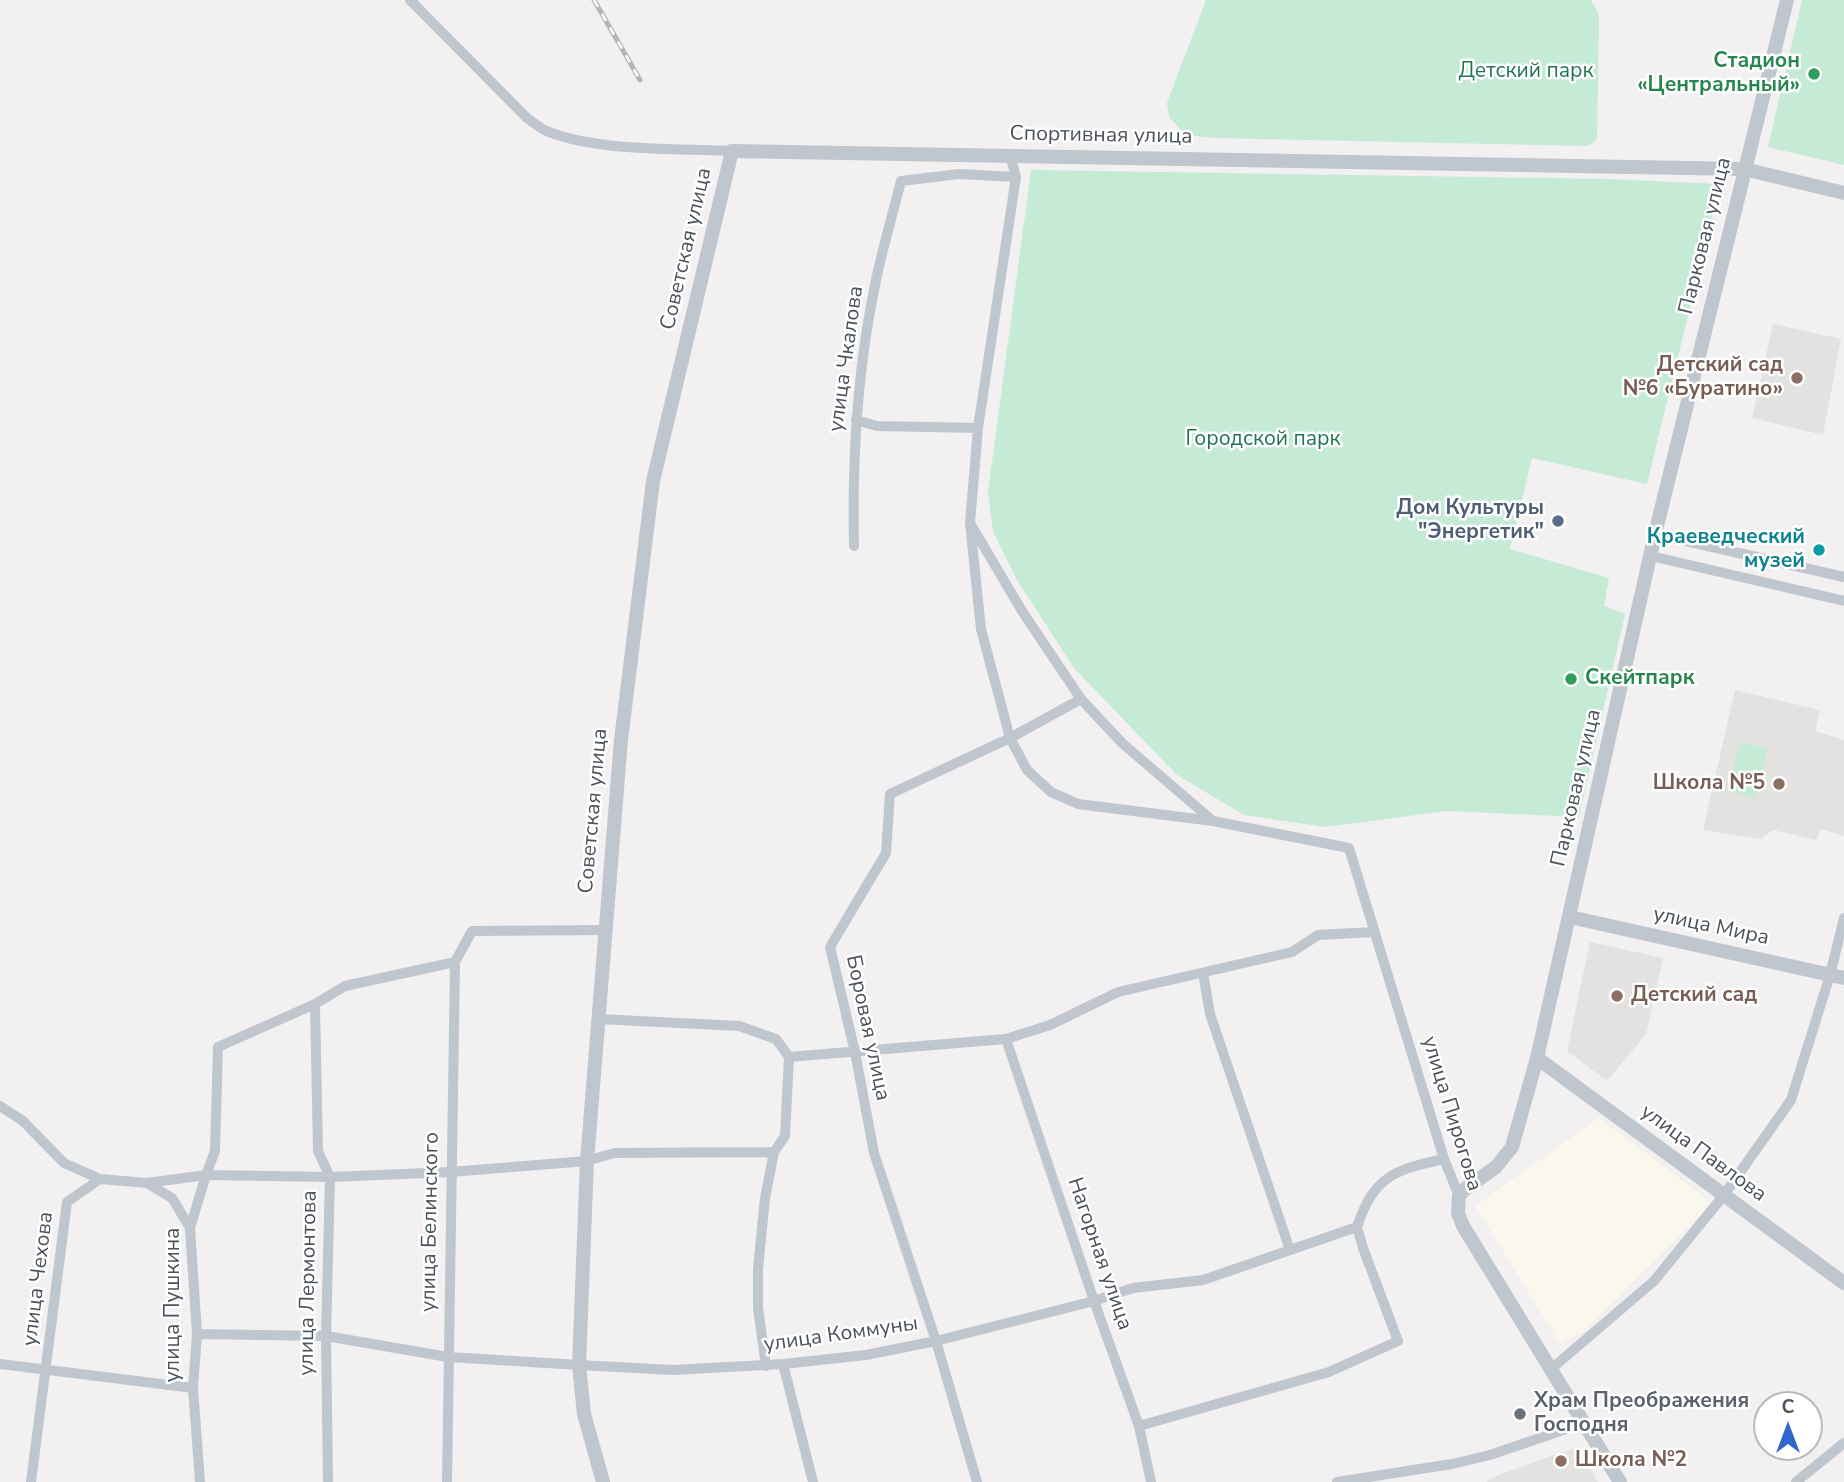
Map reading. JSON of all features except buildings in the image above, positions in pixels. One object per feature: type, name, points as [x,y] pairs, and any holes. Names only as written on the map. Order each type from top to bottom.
[{"type":"street","name":"Спортивная улица","points":[[410,0],[527,118],[547,131],[569,139],[605,145],[732,151],[1744,169],[1844,192]]},
{"type":"street","name":"Парковая улица","points":[[1459,1196],[1496,1167],[1511,1147],[1537,1058],[1656,534],[1787,0]]},
{"type":"street","name":"Советская улица","points":[[603,1482],[584,1414],[579,1365],[587,1161],[622,728],[653,481],[732,151]]},
{"type":"street","points":[[1010,155],[1016,177],[978,428],[970,523],[981,629],[1010,738],[1027,770],[1051,792],[1078,804],[1213,821]]},
{"type":"street","name":"улица Чкалова","points":[[854,546],[856,420],[874,290],[901,181],[959,174],[1016,177]]},
{"type":"street","points":[[856,420],[877,426],[978,428]]},
{"type":"street","points":[[970,523],[1022,611],[1080,699],[1122,743],[1213,821]]},
{"type":"street","points":[[1656,534],[1844,577]]},
{"type":"street","points":[[1651,556],[1844,601]]},
{"type":"street","name":"Боровая улица","points":[[977,1482],[936,1341],[874,1153],[855,1052],[830,947],[886,853],[890,794],[1010,738],[1080,699]]},
{"type":"street","name":"улица Пирогова","points":[[1213,821],[1349,848],[1444,1159],[1459,1196],[1458,1213],[1463,1226],[1620,1482]]},
{"type":"street","name":"улица Мира","points":[[1570,917],[1837,976]]},
{"type":"street","points":[[1550,1370],[1654,1281],[1724,1195],[1791,1100],[1837,976],[1844,918]]},
{"type":"street","points":[[315,1004],[345,986],[455,962],[471,931],[605,930]]},
{"type":"street","points":[[789,1057],[1006,1040],[1051,1025],[1118,992],[1292,952],[1318,935],[1373,932]]},
{"type":"street","name":"улица Белинского","points":[[447,1482],[455,962]]},
{"type":"street","points":[[1203,973],[1210,1014],[1290,1250]]},
{"type":"street","name":"улица Пушкина","points":[[200,1482],[194,1388],[197,1334],[190,1228],[215,1151],[218,1047],[315,1004]]},
{"type":"street","name":"улица Лермонтова","points":[[315,1004],[318,1151],[330,1177],[326,1336],[328,1482]]},
{"type":"street","points":[[598,1019],[739,1026],[776,1039],[789,1057],[785,1136],[774,1152],[765,1198],[758,1269],[758,1308],[766,1366]]},
{"type":"street","name":"Нагорная улица","points":[[1006,1040],[1139,1426],[1151,1482]]},
{"type":"street","name":"улица Павлова","points":[[1537,1058],[1844,1283]]},
{"type":"street","points":[[0,1107],[23,1121],[64,1163],[100,1179],[147,1183],[206,1175],[330,1177],[450,1172],[587,1161],[614,1153],[774,1152]]},
{"type":"street","points":[[1139,1426],[1329,1372],[1398,1341],[1357,1227],[1369,1196],[1377,1186],[1392,1175],[1417,1165],[1444,1159]]},
{"type":"street","name":"улица Чехова","points":[[31,1482],[67,1202],[100,1179]]},
{"type":"street","points":[[147,1183],[172,1198],[190,1228]]},
{"type":"street","name":"улица Коммуны","points":[[197,1334],[326,1336],[448,1357],[579,1365],[673,1370],[766,1366],[866,1355],[936,1341],[1133,1289],[1203,1280],[1357,1227]]},
{"type":"street","points":[[0,1364],[194,1388]]},
{"type":"street","points":[[783,1364],[813,1482]]},
{"type":"street","points":[[1338,1482],[1490,1455],[1584,1423]]},
{"type":"street","points":[[1796,1482],[1844,1443]]},
{"type":"shaded area","name":"Детский сад №6 «Буратино»","points":[[1773,324],[1841,339],[1823,435],[1752,418]]},
{"type":"shaded area","name":"Школа №5","points":[[1735,690],[1820,710],[1815,731],[1844,740],[1844,836],[1820,829],[1817,840],[1773,830],[1761,839],[1703,830]]},
{"type":"shaded area","name":"Детский сад","points":[[1590,942],[1663,958],[1646,1034],[1607,1081],[1567,1051]]},
{"type":"shaded area","points":[[1599,1118],[1712,1203],[1584,1331],[1560,1344],[1476,1207]]},
{"type":"shaded area","name":"Школа №2","points":[[1577,1447],[1598,1482],[1486,1482],[1498,1475]]},
{"type":"green space","name":"Детский парк","points":[[1206,0],[1591,0],[1598,12],[1599,23],[1597,138],[1587,146],[1215,138],[1186,135],[1169,117],[1167,103]]},
{"type":"green space","name":"Стадион «Центральный»","points":[[1802,0],[1844,0],[1844,165],[1768,147]]},
{"type":"green space","name":"Городской парк","points":[[1031,170],[1606,179],[1720,184],[1647,484],[1532,458],[1510,549],[1609,578],[1604,606],[1625,614],[1579,817],[1447,811],[1325,827],[1244,815],[1177,775],[1074,668],[1017,580],[993,531],[988,492]]},
{"type":"green space","points":[[1741,742],[1768,749],[1755,799],[1727,791]]},
{"type":"railway","points":[[594,0],[640,80]]},
{"type":"place","name":"Стадион «Центральный»","points":[[1814,74]]},
{"type":"place","name":"Детский сад №6 «Буратино»","points":[[1797,378]]},
{"type":"place","name":"Дом Культуры \"Энергетик\"","points":[[1558,521]]},
{"type":"place","name":"Краеведческий музей","points":[[1819,550]]},
{"type":"place","name":"Скейтпарк","points":[[1571,679]]},
{"type":"place","name":"Школа №5","points":[[1779,784]]},
{"type":"place","name":"Детский сад","points":[[1617,996]]},
{"type":"place","name":"Храм Преображения Господня","points":[[1520,1414]]},
{"type":"place","name":"Школа №2","points":[[1561,1461]]}]
